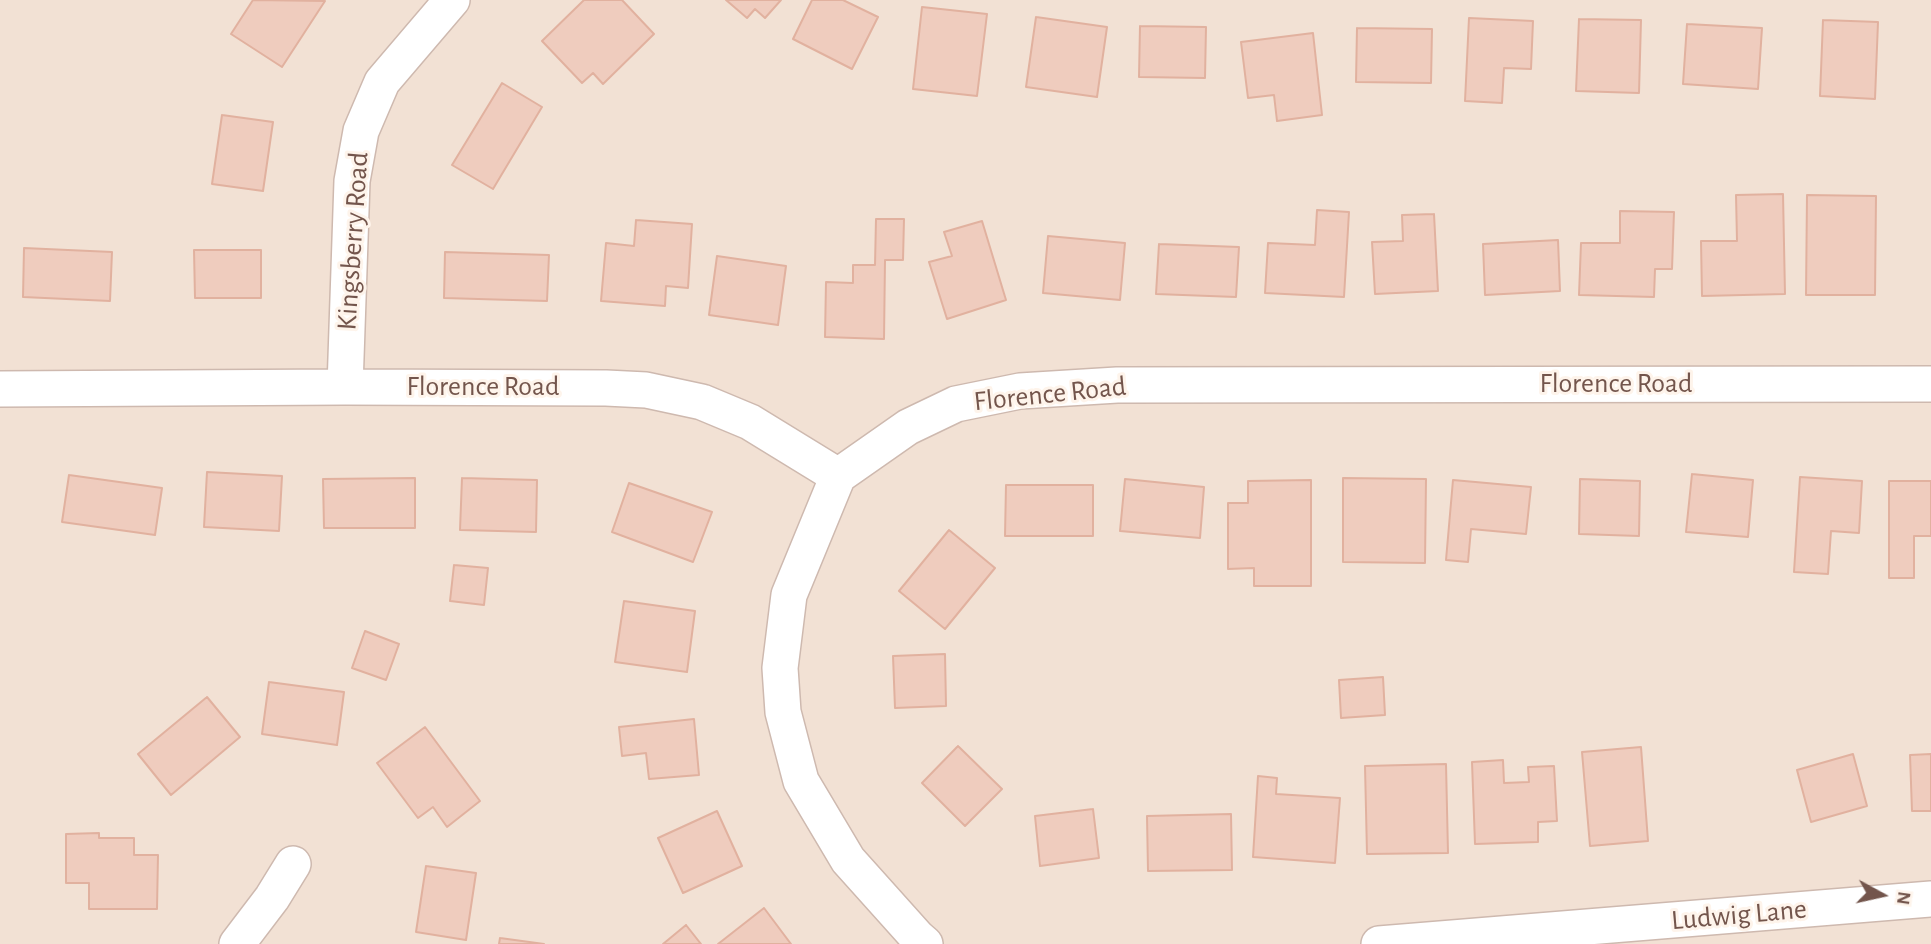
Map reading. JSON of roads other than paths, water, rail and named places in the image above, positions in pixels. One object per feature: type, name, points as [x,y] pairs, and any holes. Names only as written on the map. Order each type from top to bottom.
[{"type":"street","name":"Kingsberry Road","points":[[345,387],[352,181],[361,131],[382,82],[452,0]]},
{"type":"street","name":"Florence Road","points":[[0,389],[345,387],[646,390],[702,402],[750,422],[838,476],[908,427],[956,404],[1020,391],[1116,385],[1931,384]]},
{"type":"street","points":[[838,476],[789,595],[780,668],[783,712],[801,781],[848,860],[925,944]]},
{"type":"street","points":[[237,944],[272,898],[293,864]]},
{"type":"street","name":"Ludwig Lane","points":[[1379,944],[1931,899]]}]
